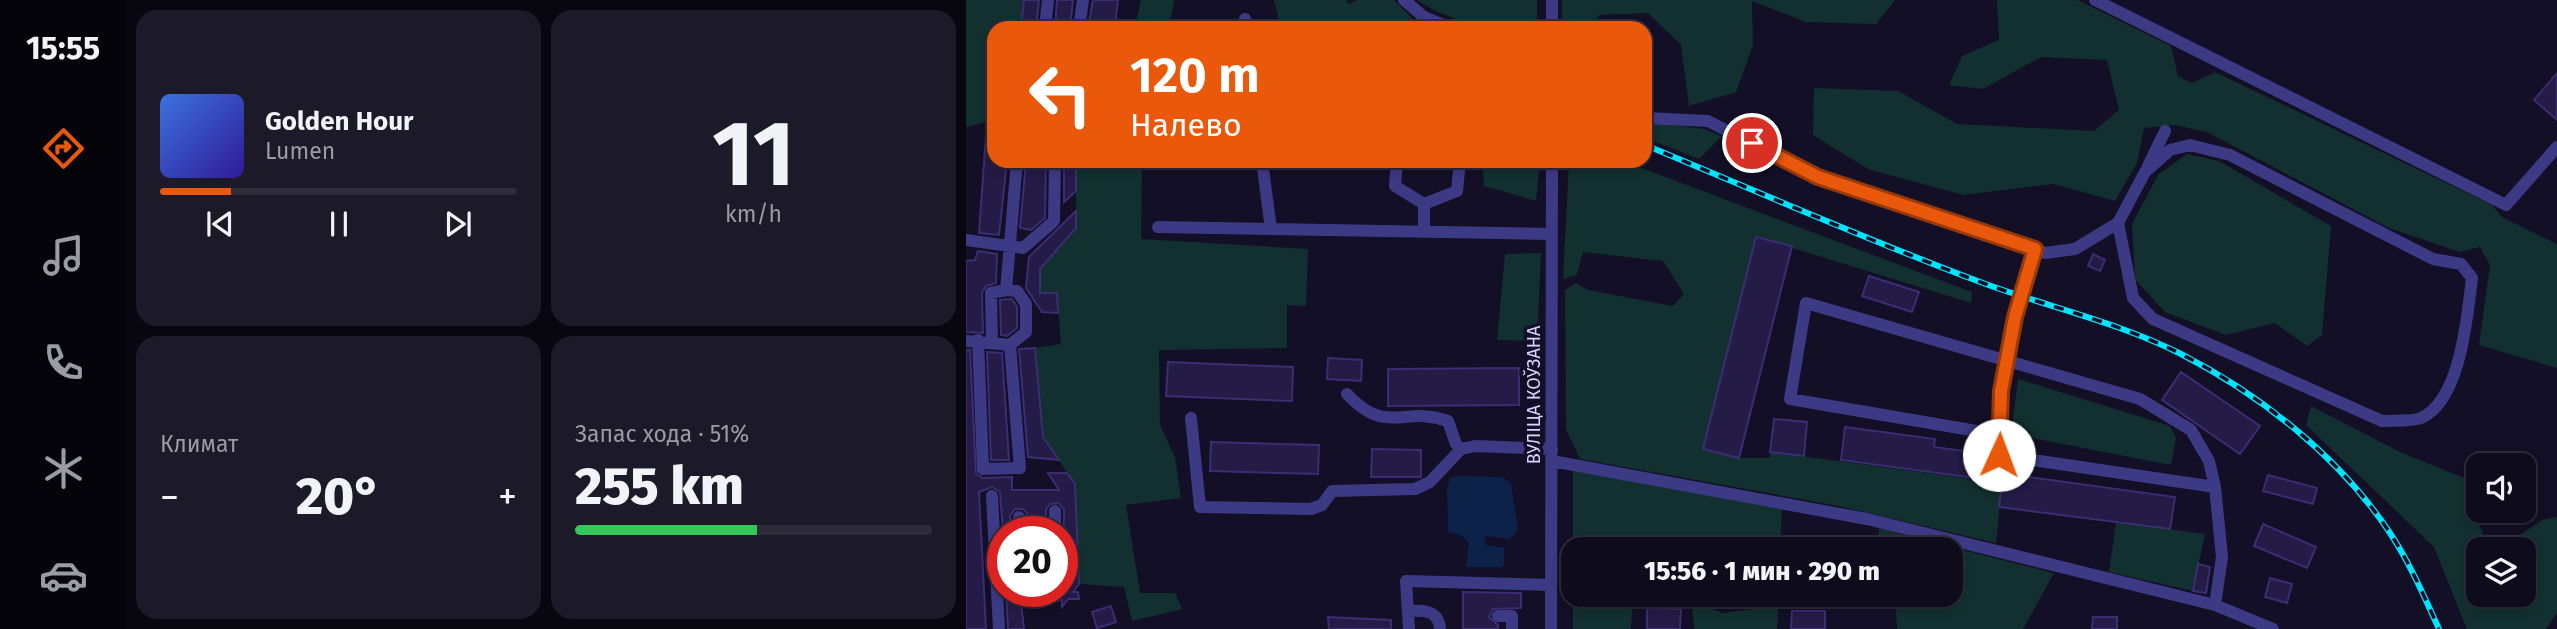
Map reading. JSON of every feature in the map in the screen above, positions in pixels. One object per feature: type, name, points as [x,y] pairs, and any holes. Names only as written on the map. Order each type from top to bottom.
[{"type":"street","points":[[1046,21],[1048,0]]},
{"type":"street","points":[[1080,21],[1083,0]]},
{"type":"street","points":[[1404,0],[1424,17],[1434,21]]},
{"type":"street","points":[[1552,0],[1552,21]]},
{"type":"street","points":[[2095,0],[2506,205],[2557,148]]},
{"type":"street","points":[[1652,118],[1708,121],[1818,177],[2045,253],[2075,249],[2118,223],[2165,131]]},
{"type":"street","points":[[2118,223],[2133,298],[2153,318],[2382,421],[2420,418],[2446,396],[2465,334],[2472,278],[2461,264],[2433,259],[2230,155],[2190,145],[2170,150],[2145,172]]},
{"type":"street","points":[[1006,290],[1016,168]]},
{"type":"street","points":[[966,240],[1023,248],[1054,221],[1055,168]]},
{"type":"street","points":[[1263,168],[1270,229]]},
{"type":"street","points":[[1396,168],[1395,186],[1424,204]]},
{"type":"street","points":[[1424,204],[1457,191],[1460,168]]},
{"type":"street","name":"ВУЛІЦА КОЎЗАНА","points":[[1551,629],[1552,168]]},
{"type":"street","points":[[1424,204],[1424,232]]},
{"type":"street","points":[[1158,227],[1552,234]]},
{"type":"street","points":[[2035,249],[2015,317],[2006,362],[2001,391],[1999,455],[2215,487]]},
{"type":"street","points":[[992,342],[991,293],[1017,291],[1026,304],[1026,332],[1010,345],[972,341],[983,469],[1020,468],[1010,345]]},
{"type":"street","points":[[2000,435],[1790,399],[1805,303],[2140,399],[2191,430],[2209,461],[2215,487],[2222,557],[2215,605]]},
{"type":"street","points":[[1347,394],[1362,411],[1381,419],[1432,416],[1448,421],[1456,444],[1461,450]]},
{"type":"street","points":[[1191,418],[1200,507],[1311,509],[1322,505],[1332,491],[1415,489],[1430,482],[1461,450],[1475,446],[1552,455],[1867,519],[2215,605],[2273,629]]},
{"type":"street","points":[[992,496],[994,516]]},
{"type":"street","points":[[1055,511],[1055,516]]},
{"type":"street","points":[[1409,629],[1406,582],[1551,585]]},
{"type":"street","points":[[999,607],[999,629]]},
{"type":"street","points":[[1408,611],[1425,610],[1434,615],[1440,629]]},
{"type":"street","points":[[1498,616],[1513,616],[1512,629]]},
{"type":"green space","points":[[966,0],[1024,0],[1022,21],[987,21],[987,122],[966,127]]},
{"type":"green space","points":[[1141,0],[1174,0],[1170,21],[1136,21]]},
{"type":"green space","points":[[1274,0],[1346,0],[1349,4],[1357,0],[1394,0],[1415,21],[1279,21]]},
{"type":"green space","points":[[1418,0],[1537,0],[1537,20],[1463,21]]},
{"type":"green space","points":[[1562,0],[1895,0],[1876,24],[1806,22],[1752,1],[1753,45],[1736,92],[1689,106],[1681,45],[1648,13],[1599,15],[1595,21],[1562,21]]},
{"type":"green space","points":[[1997,0],[2078,0],[2171,46],[2178,76],[2192,83],[2215,72],[2492,205],[2502,217],[2557,244],[2557,368],[2479,345],[2490,265],[2480,247],[2460,252],[2389,228],[2207,132],[2175,125],[2144,128],[2137,163],[2115,201],[2053,184],[1963,195],[1868,169],[1813,135],[1814,88],[1898,91],[1957,124],[2094,131],[2119,110],[2107,60],[2041,57],[1983,89],[1949,85],[1962,56],[1999,40]]},
{"type":"green space","points":[[1652,123],[1704,129],[1722,136],[1699,159],[1652,141]]},
{"type":"green space","points":[[2187,154],[2219,161],[2331,226],[2322,335],[2307,346],[2275,323],[2226,335],[2165,312],[2135,279],[2132,224],[2158,175]]},
{"type":"green space","points":[[1076,168],[1142,168],[1141,239],[1308,249],[1306,306],[1287,305],[1287,348],[1159,350],[1160,425],[1175,457],[1181,498],[1126,505],[1140,593],[1175,593],[1182,609],[1132,621],[1124,587],[1079,584],[1075,484],[1043,437],[1035,348],[1061,344],[1057,293],[1040,293],[1040,269],[1076,228]]},
{"type":"green space","points":[[1483,168],[1539,168],[1536,201],[1484,186]]},
{"type":"green space","points":[[1569,168],[1642,168],[1972,292],[1971,303],[1757,237],[1703,449],[1739,458],[1770,458],[1770,452],[2002,483],[1996,543],[1839,506],[1580,459],[1566,430],[1565,290],[1576,283],[1588,290],[1673,306],[1684,294],[1663,261],[1583,252],[1577,275],[1563,279]]},
{"type":"green space","points":[[1541,253],[1537,341],[1497,340],[1505,254]]},
{"type":"green space","points":[[2018,379],[2170,426],[2176,438],[2171,465],[2011,434]]},
{"type":"green space","points":[[2311,406],[2402,453],[2466,479],[2466,523],[2479,523],[2484,537],[2466,537],[2466,607],[2536,607],[2536,537],[2517,537],[2542,520],[2557,517],[2557,613],[2546,629],[2467,629],[2434,547],[2306,425]]},
{"type":"green space","points":[[1573,471],[1782,508],[1781,537],[1573,537]]},
{"type":"green space","points":[[2116,522],[2205,534],[2193,591],[2109,572]]},
{"type":"green space","points":[[1879,528],[1914,537],[1879,537]]},
{"type":"green space","points":[[1963,550],[2054,573],[2023,629],[1897,629],[1896,607],[1963,607]]},
{"type":"green space","points":[[1573,607],[1632,607],[1631,629],[1573,629]]},
{"type":"green space","points":[[1692,607],[1708,607],[1723,613],[1778,607],[1777,629],[1694,629]]},
{"type":"water","points":[[1502,477],[1511,483],[1518,531],[1509,539],[1486,536],[1484,541],[1487,546],[1504,547],[1504,565],[1501,567],[1466,567],[1469,543],[1461,535],[1448,532],[1447,489],[1450,478]]},
{"type":"building","points":[[1024,0],[1039,0],[1037,21],[1022,21]]},
{"type":"building","points":[[1057,0],[1073,0],[1071,21],[1056,21]]},
{"type":"building","points":[[1093,0],[1118,0],[1115,21],[1089,21]]},
{"type":"building","points":[[2557,73],[2557,120],[2534,100]]},
{"type":"building","points":[[987,121],[987,168],[1006,168],[999,235],[979,233]]},
{"type":"building","points":[[1025,168],[1046,168],[1045,218],[1031,230],[1020,228]]},
{"type":"building","points":[[1064,168],[1076,168],[1076,191],[1064,202]]},
{"type":"building","points":[[1076,211],[1076,228],[1040,269],[1040,293],[1057,293],[1058,313],[1042,312],[1026,288],[1029,257]]},
{"type":"building","points":[[1756,237],[1792,246],[1739,458],[1703,449]]},
{"type":"building","points":[[978,251],[997,254],[996,283],[986,286],[982,293],[983,333],[966,332],[966,261],[975,260]]},
{"type":"building","points":[[2093,254],[2105,260],[2100,271],[2088,266]]},
{"type":"building","points":[[1869,276],[1919,292],[1912,312],[1862,296]]},
{"type":"building","points":[[1012,299],[1017,307],[1017,328],[1007,336],[1001,335],[1000,300]]},
{"type":"building","points":[[1035,348],[1043,437],[1059,460],[1028,457],[1019,349]]},
{"type":"building","points":[[966,350],[970,350],[976,474],[983,478],[1012,477],[1012,490],[1059,490],[1048,473],[1067,473],[1075,484],[1076,516],[1064,516],[1064,510],[1059,503],[1050,504],[1046,516],[1027,516],[1023,509],[1015,509],[1010,516],[1002,516],[1000,492],[992,487],[979,492],[986,629],[966,629]]},
{"type":"building","points":[[987,352],[1002,353],[1009,460],[991,460]]},
{"type":"building","points":[[1328,358],[1362,360],[1361,381],[1327,379]]},
{"type":"building","points":[[1168,362],[1293,367],[1292,401],[1166,396]]},
{"type":"building","points":[[1519,368],[1519,405],[1388,406],[1388,369]]},
{"type":"building","points":[[2181,372],[2260,426],[2240,454],[2162,400]]},
{"type":"building","points":[[1774,419],[1807,422],[1804,456],[1770,452]]},
{"type":"building","points":[[1845,427],[1935,439],[1934,447],[1986,454],[1982,479],[1841,460]]},
{"type":"building","points":[[1211,442],[1319,445],[1318,474],[1210,471]]},
{"type":"building","points":[[1372,449],[1421,450],[1421,477],[1371,477]]},
{"type":"building","points":[[2268,475],[2317,488],[2313,504],[2263,491]]},
{"type":"building","points":[[2021,476],[2175,497],[2170,529],[1999,507],[2002,483],[2019,485]]},
{"type":"building","points":[[2263,524],[2316,547],[2307,568],[2254,546]]},
{"type":"building","points":[[2198,564],[2210,567],[2206,593],[2193,591]]},
{"type":"building","points":[[2270,578],[2292,584],[2287,603],[2265,597]]},
{"type":"building","points":[[1463,592],[1521,593],[1521,608],[1493,609],[1489,617],[1498,625],[1498,629],[1463,629]]},
{"type":"building","points":[[1111,606],[1116,622],[1097,628],[1092,612]]},
{"type":"building","points":[[1007,607],[1021,607],[1024,629],[1008,629]]},
{"type":"building","points":[[1647,608],[1681,609],[1680,629],[1647,629]]},
{"type":"building","points":[[1792,611],[1825,611],[1825,629],[1791,629]]},
{"type":"building","points":[[1328,617],[1391,620],[1391,629],[1329,629]]},
{"type":"building","points":[[2093,617],[2117,617],[2117,629],[2092,629]]},
{"type":"railway","points":[[1652,148],[1940,267],[2133,333],[2211,370],[2296,430],[2346,477],[2396,542],[2439,629]]},
{"type":"route","points":[[1752,143],[1818,177],[2035,249],[2015,317],[2001,391],[1999,455]]}]
